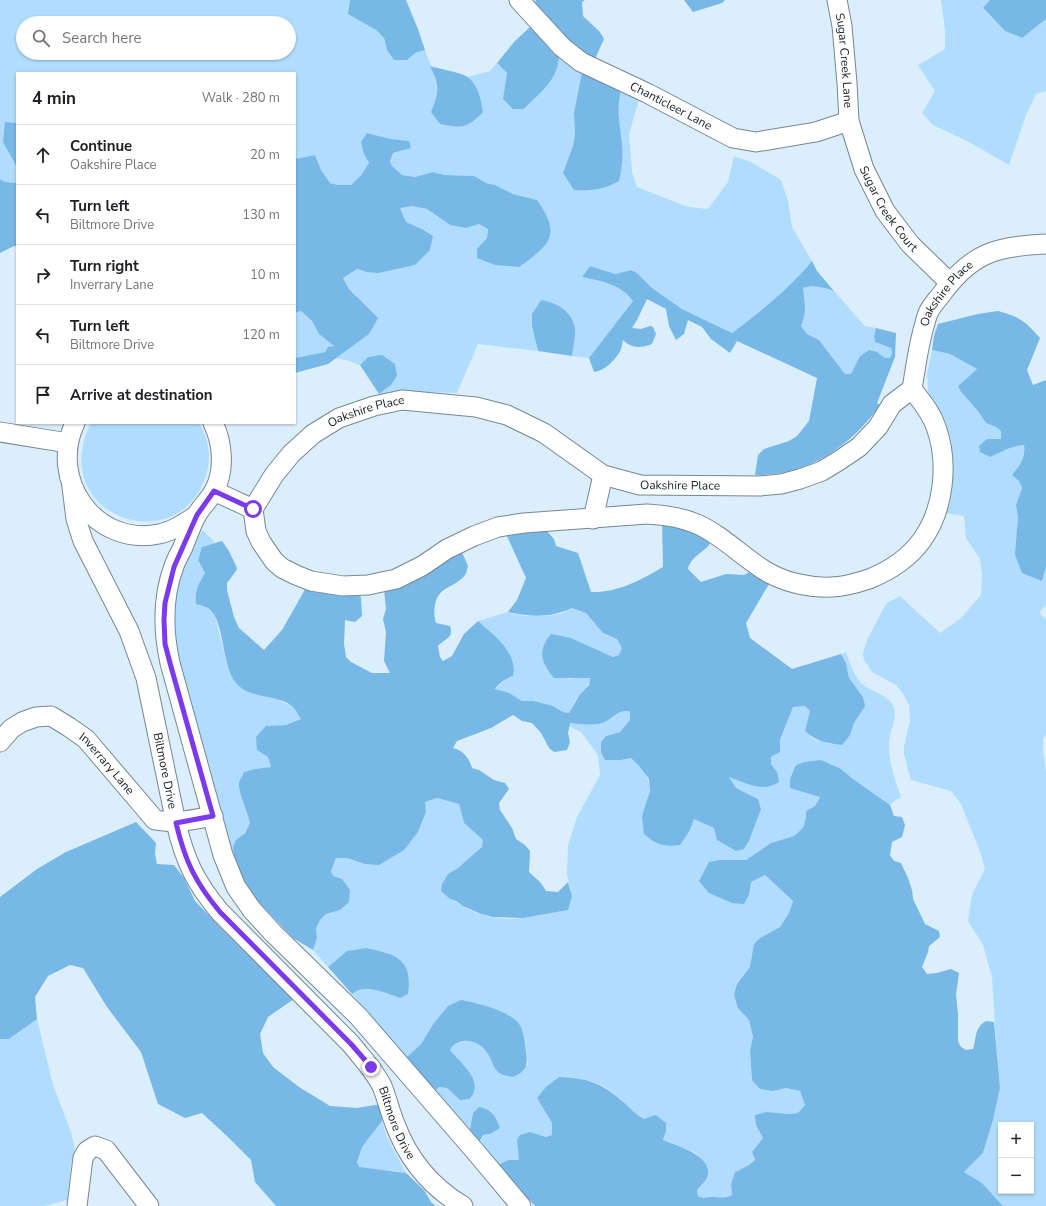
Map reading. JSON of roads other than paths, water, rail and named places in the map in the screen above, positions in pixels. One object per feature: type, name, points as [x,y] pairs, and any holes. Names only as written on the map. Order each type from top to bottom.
[{"type":"street","name":"Chanticleer Lane","points":[[519,0],[562,47],[581,62],[733,138],[756,142],[816,132],[849,121]]},
{"type":"street","name":"Sugar Creek Lane","points":[[837,0],[842,26],[849,121]]},
{"type":"street","name":"Sugar Creek Court","points":[[849,121],[864,169],[885,211],[910,244],[950,283]]},
{"type":"street","name":"Oakshire Place","points":[[253,509],[274,475],[291,454],[313,434],[339,418],[374,406],[402,400],[476,407],[507,415],[544,433],[604,474],[640,485],[760,486],[781,484],[800,479],[822,471],[859,447],[878,427],[892,404],[912,389],[919,342],[929,311],[950,283],[963,270],[979,258],[995,250],[1019,245],[1046,244]]},
{"type":"street","points":[[214,491],[253,509],[256,531],[261,542],[274,561],[282,568],[311,581],[343,586],[368,585],[396,579],[422,566],[447,549],[474,536],[498,527],[524,523],[647,514],[680,518],[698,524],[714,533],[769,573],[780,578],[813,587],[847,586],[877,576],[900,562],[922,540],[929,528],[942,491],[943,465],[939,436],[931,414],[912,389]]},
{"type":"street","name":"Biltmore Drive","points":[[75,424],[68,443],[67,465],[72,486],[76,519],[83,541],[129,632],[147,683],[176,823],[190,869],[208,898],[220,912],[351,1044],[371,1067],[382,1087],[401,1140],[410,1156],[435,1186],[462,1206]]},
{"type":"street","name":"Biltmore Drive","points":[[213,424],[222,451],[220,472],[214,491],[197,515],[174,567],[165,603],[164,620],[165,644],[223,855],[236,887],[252,910],[362,1022],[465,1139],[521,1206]]},
{"type":"street","points":[[0,432],[68,443]]},
{"type":"street","points":[[593,518],[604,474]]},
{"type":"street","name":"Biltmore Drive","points":[[72,486],[82,505],[98,520],[116,530],[131,534],[159,534],[179,527],[197,515]]},
{"type":"street","name":"Inverrary Lane","points":[[0,742],[11,730],[22,722],[36,717],[51,716],[86,739],[155,820],[176,823],[213,816]]},
{"type":"street","points":[[77,1206],[83,1158],[87,1150],[95,1146],[106,1150],[149,1206]]}]
